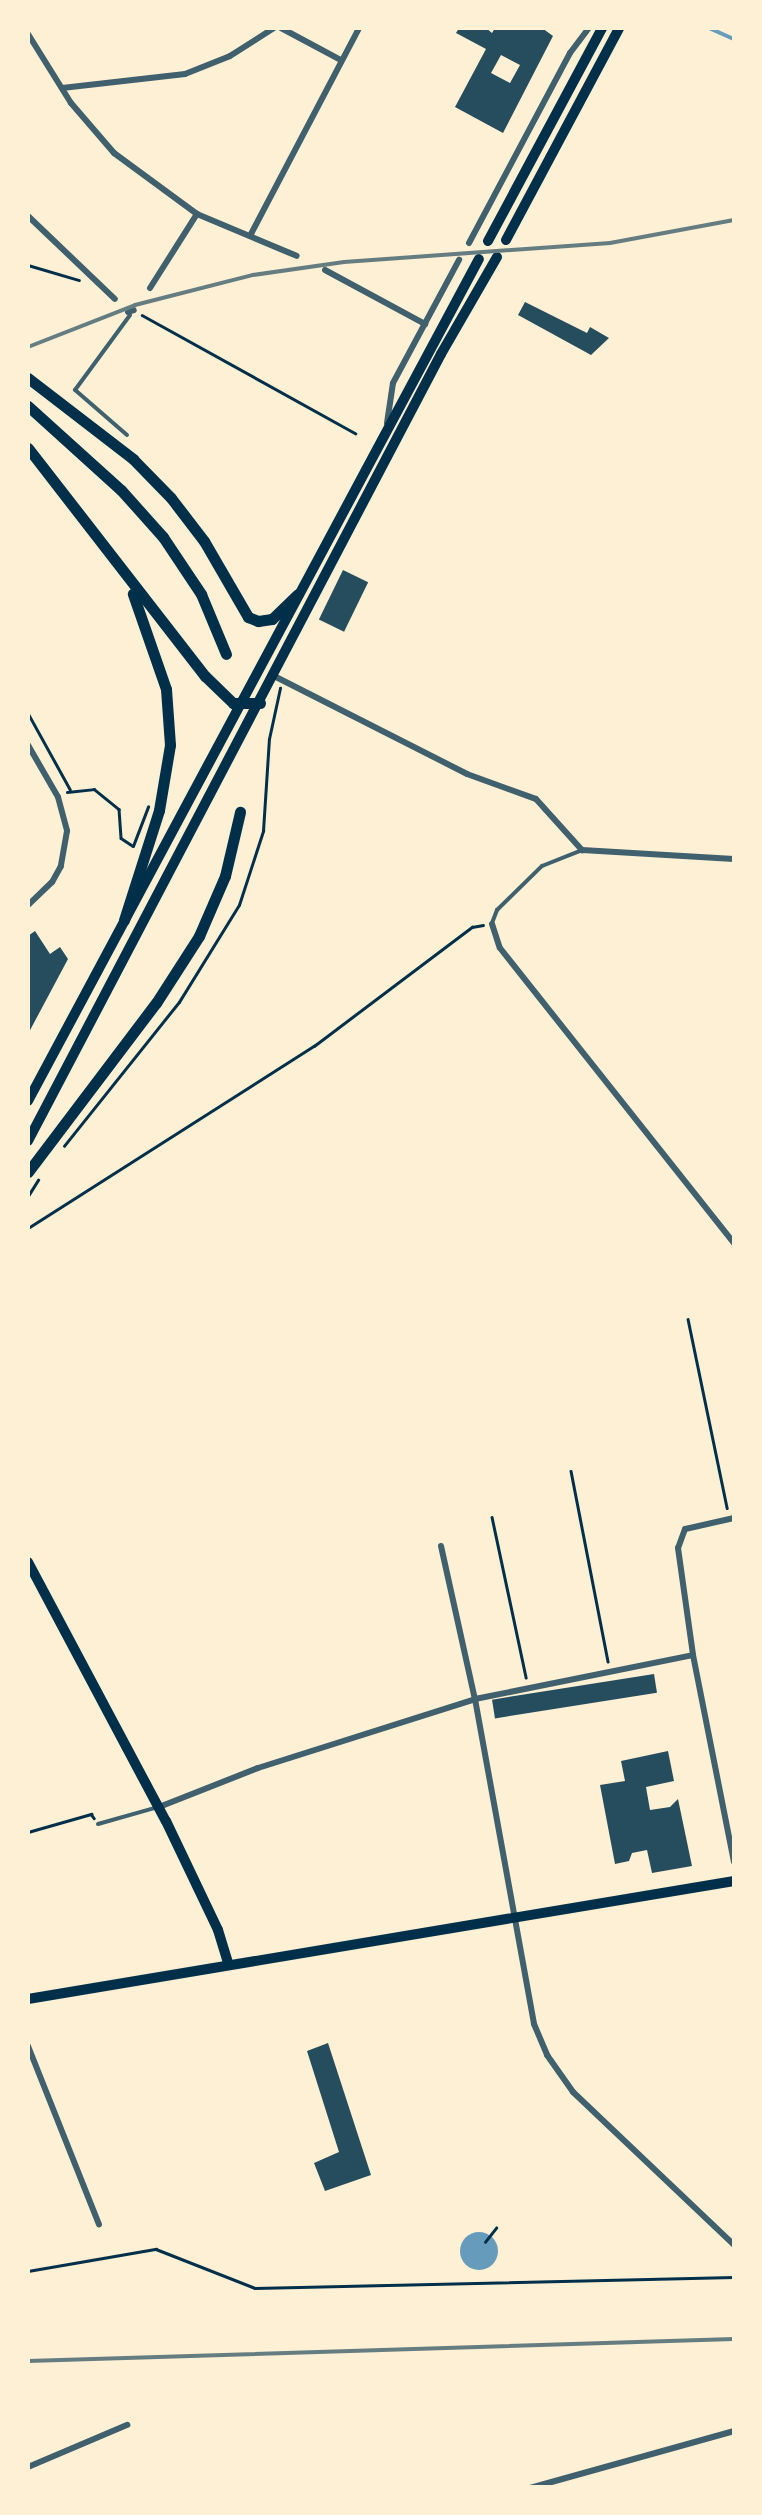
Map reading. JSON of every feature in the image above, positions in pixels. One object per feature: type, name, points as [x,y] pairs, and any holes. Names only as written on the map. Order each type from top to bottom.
[{"type":"highway","points":[[28,378],[133,459],[172,498],[204,541],[248,617],[268,620],[298,594]]},
{"type":"highway","points":[[28,406],[121,490],[163,536],[201,594],[226,654]]},
{"type":"highway","points":[[28,448],[92,527],[127,580],[222,694],[241,706],[260,703]]},
{"type":"highway","points":[[124,920],[159,810],[170,745],[161,668],[127,580]]},
{"type":"highway","points":[[28,1172],[156,1003],[200,936],[225,876],[240,812]]},
{"type":"main road","points":[[488,241],[602,28]]},
{"type":"main road","points":[[506,240],[619,28]]},
{"type":"main road","points":[[28,1102],[479,258]]},
{"type":"main road","points":[[28,1141],[260,703],[279,679],[441,354],[497,258]]},
{"type":"main road","points":[[28,1562],[158,1807],[206,1904],[228,1963]]},
{"type":"main road","points":[[28,1999],[734,1881]]},
{"type":"street","points":[[62,88],[185,74],[230,56],[277,28],[342,60]]},
{"type":"street","points":[[250,234],[360,28]]},
{"type":"street","points":[[469,242],[570,53],[589,28]]},
{"type":"street","points":[[28,34],[62,88],[114,153],[197,214],[297,256]]},
{"type":"street","points":[[150,288],[197,214]]},
{"type":"street","points":[[28,216],[116,299]]},
{"type":"street","points":[[386,429],[393,384],[460,260]]},
{"type":"street","points":[[324,270],[425,324]]},
{"type":"street","points":[[279,679],[468,774],[536,799],[582,850],[734,859]]},
{"type":"street","points":[[28,744],[58,797],[67,832],[62,866],[28,905]]},
{"type":"street","points":[[492,924],[500,948],[734,1243]]},
{"type":"street","points":[[732,1519],[685,1529],[678,1548],[693,1654],[734,1862]]},
{"type":"street","points":[[441,1546],[475,1699],[534,2024],[547,2055],[574,2092],[734,2245]]},
{"type":"street","points":[[158,1807],[258,1768],[475,1699],[693,1654]]},
{"type":"street","points":[[28,2046],[99,2224]]},
{"type":"street","points":[[28,2467],[127,2425]]},
{"type":"street","points":[[530,2488],[734,2431]]},
{"type":"lane","points":[[127,435],[75,390],[131,312]]},
{"type":"lane","points":[[492,924],[496,910],[542,866],[582,850]]},
{"type":"lane","points":[[98,1824],[158,1807]]},
{"type":"path","points":[[28,265],[82,281]]},
{"type":"path","points":[[131,312],[355,433]]},
{"type":"path","points":[[269,738],[279,679]]},
{"type":"path","points":[[28,713],[71,790]]},
{"type":"path","points":[[58,797],[71,790],[94,789],[119,809],[121,838],[133,846],[149,808]]},
{"type":"path","points":[[28,1228],[314,1046],[472,927],[492,924]]},
{"type":"path","points":[[688,1319],[732,1519]]},
{"type":"path","points":[[570,1472],[609,1670]]},
{"type":"path","points":[[492,1517],[528,1687]]},
{"type":"path","points":[[28,1832],[91,1814],[98,1824]]},
{"type":"path","points":[[484,2242],[496,2228]]},
{"type":"path","points":[[28,2271],[156,2249],[255,2288],[734,2277]]},
{"type":"water","points":[[479,2232],[493,2237],[498,2251],[493,2265],[479,2270],[465,2265],[460,2251],[465,2237]]},
{"type":"building","points":[[459,28],[486,28],[492,33],[495,28],[542,28],[553,36],[503,133],[455,107],[486,49],[456,33]],"holes":[[[501,55],[520,65],[510,83],[491,73]]]},
{"type":"building","points":[[525,302],[587,333],[590,327],[609,338],[591,355],[518,315]]},
{"type":"building","points":[[343,570],[368,582],[344,632],[319,619]]},
{"type":"building","points":[[35,931],[50,954],[60,947],[68,959],[28,1034],[28,936]]},
{"type":"building","points":[[654,1674],[657,1693],[495,1718],[492,1700]]},
{"type":"building","points":[[668,1751],[674,1781],[646,1787],[650,1810],[670,1807],[678,1799],[692,1866],[652,1873],[647,1850],[632,1853],[629,1861],[615,1864],[600,1785],[625,1781],[621,1761]]},
{"type":"building","points":[[328,2043],[371,2175],[325,2191],[314,2163],[339,2152],[307,2051]]},
{"type":"waterway","points":[[709,28],[734,39]]},
{"type":"railway","points":[[28,347],[135,305],[253,275],[344,262],[610,243],[734,220]]},
{"type":"railway","points":[[28,2361],[734,2339]]}]
